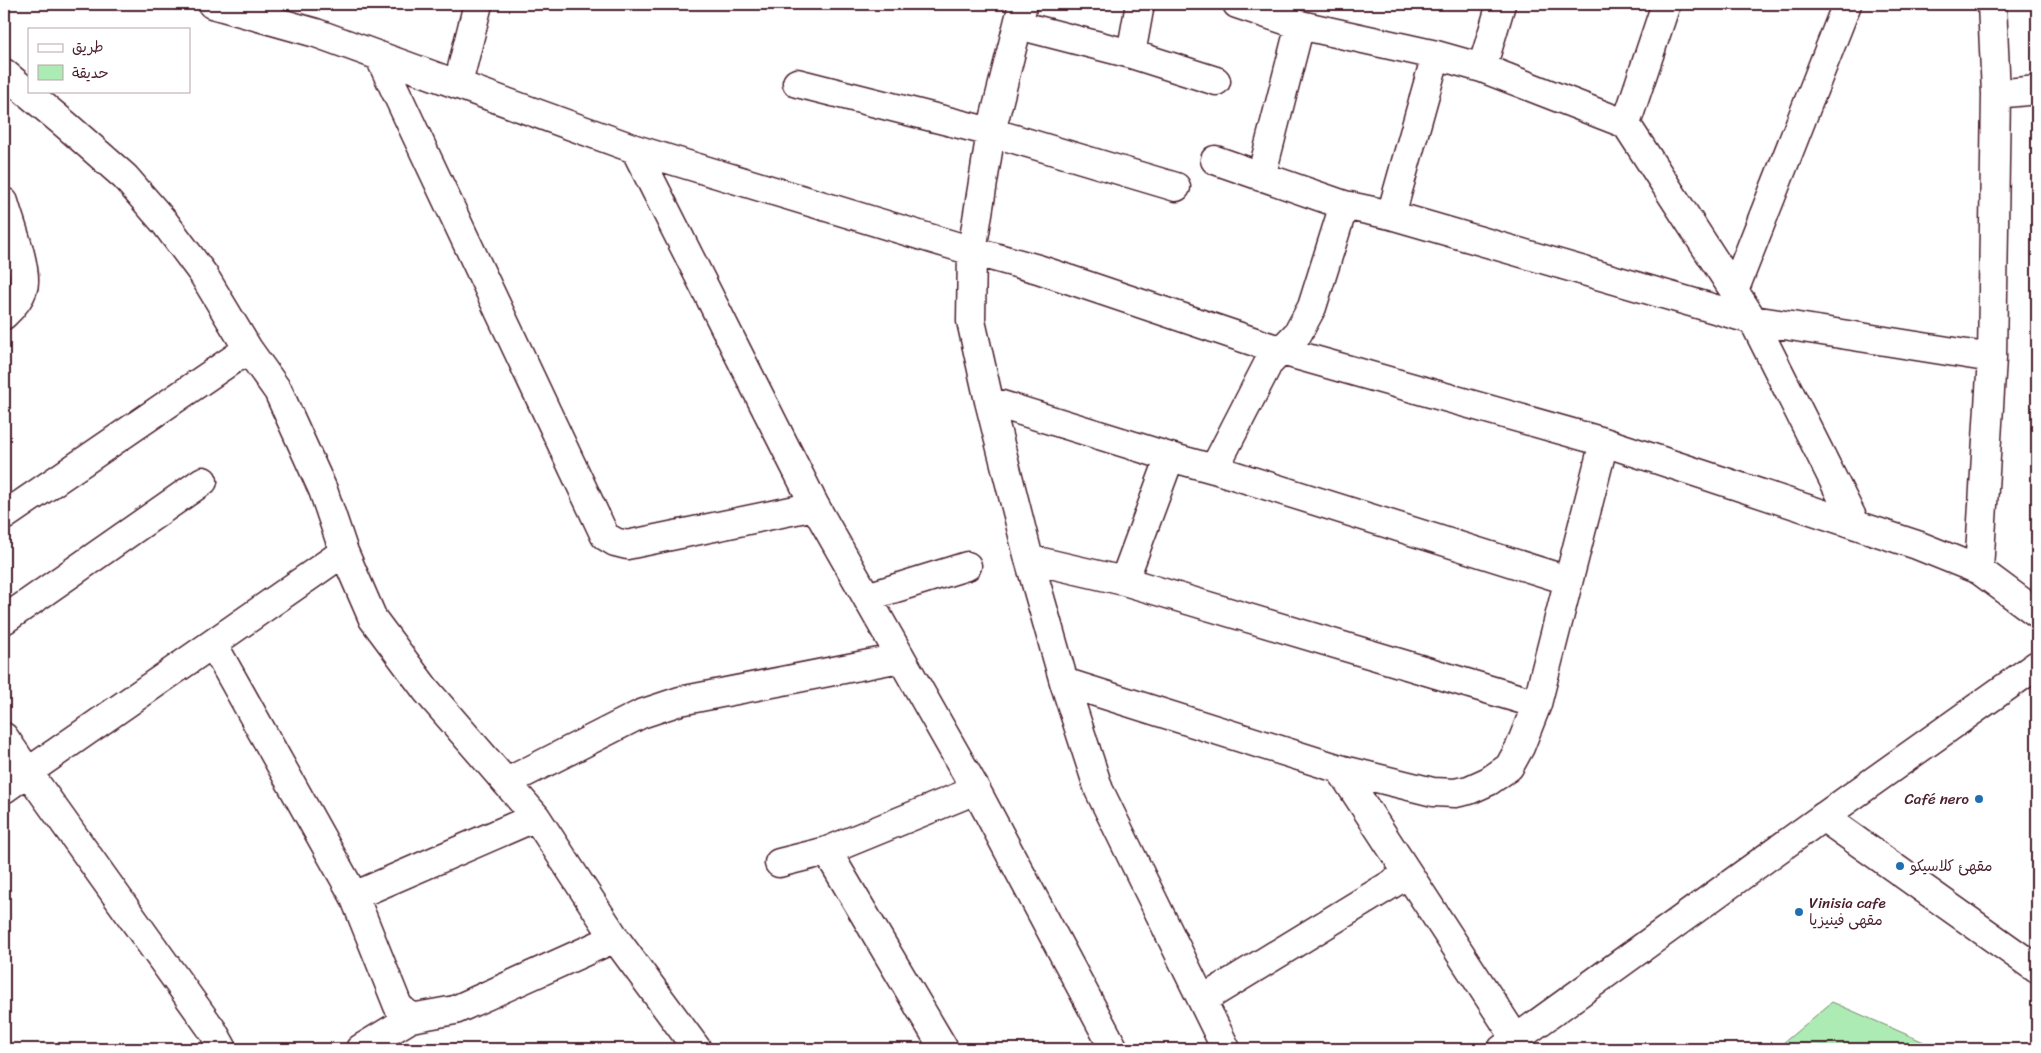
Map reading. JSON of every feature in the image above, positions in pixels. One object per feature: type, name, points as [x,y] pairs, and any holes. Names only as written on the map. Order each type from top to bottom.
[{"type":"street","points":[[212,4],[316,33],[635,148],[972,251],[1038,269],[1282,351],[1604,442],[1917,545],[1979,570],[2037,613]]},
{"type":"street","points":[[458,84],[478,4]]},
{"type":"street","points":[[1131,54],[1140,4]]},
{"type":"street","points":[[1237,4],[1300,25],[1436,55],[1482,68],[1626,124],[1753,320],[1856,525]]},
{"type":"street","points":[[1482,68],[1501,4]]},
{"type":"street","points":[[1626,124],[1666,4]]},
{"type":"street","points":[[1734,291],[1847,4]]},
{"type":"street","points":[[1979,570],[1992,358],[1996,94],[1992,4]]},
{"type":"street","points":[[1216,81],[1131,54],[1021,15],[991,132],[972,251],[971,321],[1029,559],[1064,682],[1099,790],[1226,1049]]},
{"type":"street","points":[[1261,177],[1300,25]]},
{"type":"street","points":[[1391,215],[1436,55]]},
{"type":"street","points":[[379,56],[605,536],[627,545],[815,506]]},
{"type":"street","points":[[4,73],[125,177],[160,216],[203,274],[248,349],[278,391],[323,490],[344,552],[373,619],[426,690],[536,817],[615,938],[697,1049]]},
{"type":"street","points":[[797,83],[991,132],[1176,187]]},
{"type":"street","points":[[1996,94],[2037,90]]},
{"type":"street","points":[[635,148],[815,506],[976,790],[1114,1049]]},
{"type":"street","points":[[1214,160],[1344,204],[1391,215],[1753,320],[1992,358]]},
{"type":"street","points":[[4,202],[20,257],[24,284],[13,308],[4,315]]},
{"type":"street","points":[[1214,469],[1268,364],[1298,333],[1312,307],[1344,204]]},
{"type":"street","points":[[4,516],[248,349]]},
{"type":"street","points":[[989,401],[1568,580]]},
{"type":"street","points":[[1064,682],[1340,770],[1433,792],[1468,790],[1489,781],[1509,767],[1520,747],[1537,704],[1604,442]]},
{"type":"street","points":[[1124,581],[1170,457]]},
{"type":"street","points":[[4,620],[203,481]]},
{"type":"street","points":[[4,789],[344,552]]},
{"type":"street","points":[[1029,559],[1124,581],[1537,704]]},
{"type":"street","points":[[867,598],[967,566]]},
{"type":"street","points":[[213,644],[354,896],[398,1006],[411,1018]]},
{"type":"street","points":[[506,782],[641,714],[680,701],[900,658]]},
{"type":"street","points":[[1340,770],[1408,874],[1509,1044],[2037,665]]},
{"type":"street","points":[[4,737],[213,1031],[223,1049]]},
{"type":"street","points":[[779,863],[827,851],[976,790]]},
{"type":"street","points":[[354,896],[536,817]]},
{"type":"street","points":[[1823,817],[2037,968]]},
{"type":"street","points":[[827,851],[944,1049]]},
{"type":"street","points":[[1202,1000],[1408,874]]},
{"type":"street","points":[[360,1049],[411,1018],[455,1010],[615,938]]},
{"type":"green space","points":[[1832,1002],[1940,1049],[1776,1049]]},
{"type":"place","name":"Café nero","points":[[1979,799]]},
{"type":"place","name":"مقهئ كلاسيكو","points":[[1900,866]]},
{"type":"place","name":"Vinisia cafe مقهى فينيزيا","points":[[1799,912]]}]
